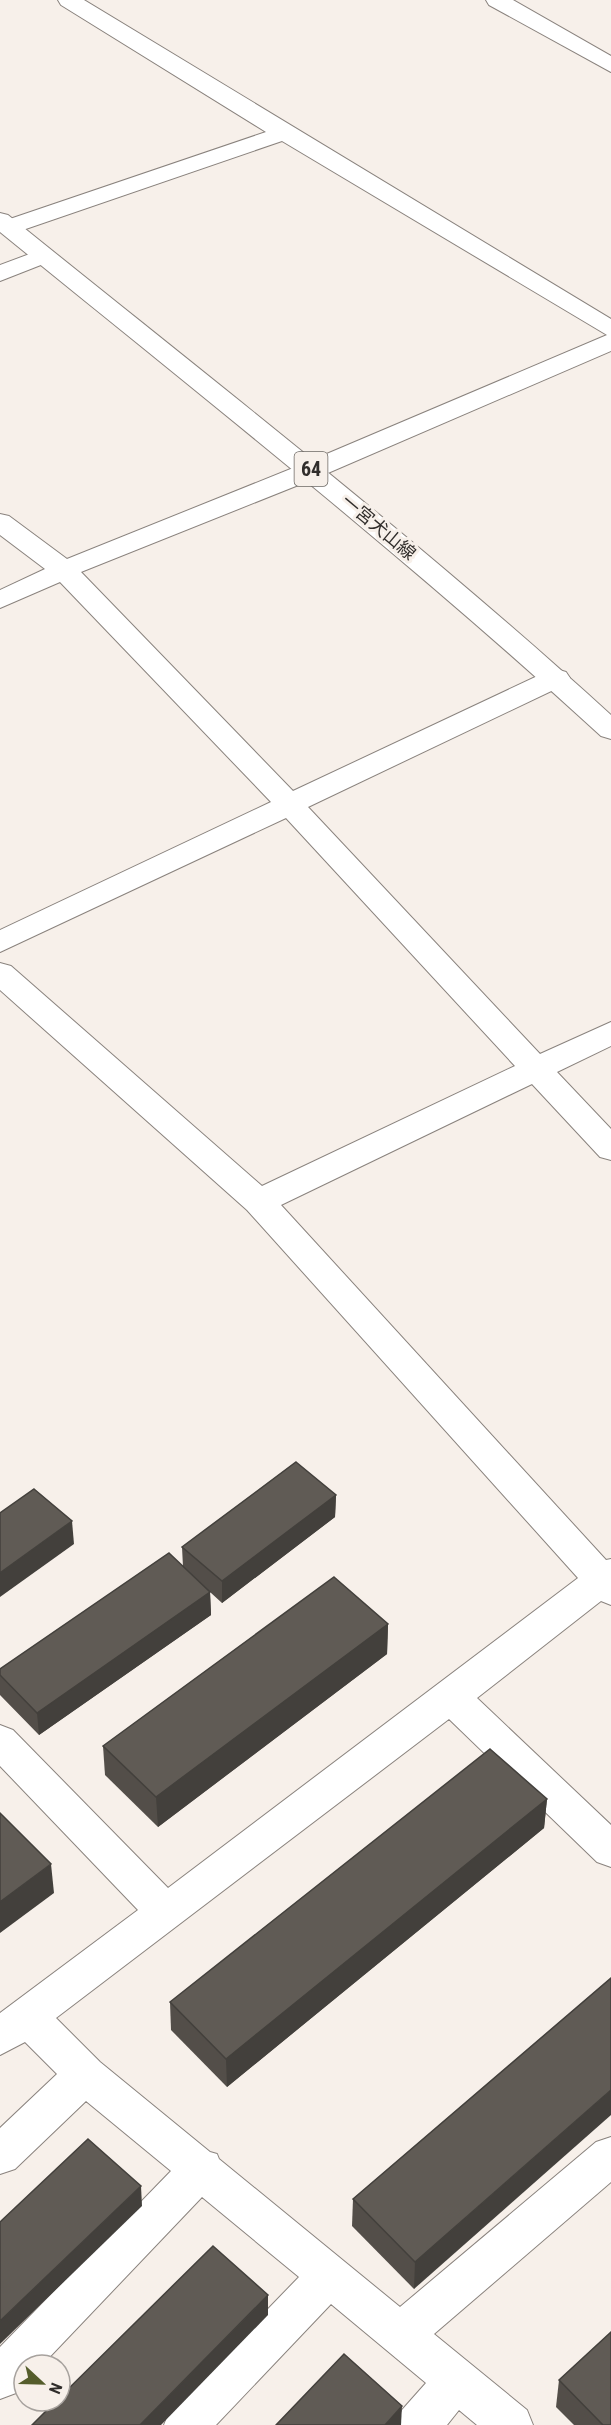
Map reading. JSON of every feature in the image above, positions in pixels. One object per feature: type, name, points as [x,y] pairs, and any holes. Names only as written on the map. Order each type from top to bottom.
[{"type":"street","points":[[69,0],[284,133],[611,329]]},
{"type":"street","points":[[497,0],[611,65]]},
{"type":"street","points":[[4,224],[284,133]]},
{"type":"street","name":"一宮犬山線","points":[[4,224],[312,470],[556,678],[611,730]]},
{"type":"street","points":[[0,274],[43,256]]},
{"type":"street","points":[[0,600],[64,570],[312,470],[611,342]]},
{"type":"street","points":[[4,530],[64,570],[289,804],[611,1149]]},
{"type":"street","points":[[0,942],[556,678]]},
{"type":"street","points":[[0,974],[259,1202],[608,1581],[14,2027],[85,2075],[202,2168],[511,2425]]},
{"type":"street","points":[[259,1202],[611,1033]]},
{"type":"street","points":[[451,1697],[611,1850]]},
{"type":"street","points":[[0,1741],[166,1913]]},
{"type":"street","points":[[0,2156],[85,2075]]},
{"type":"street","points":[[401,2334],[611,2156]]},
{"type":"street","points":[[0,2378],[202,2168]]},
{"type":"street","points":[[186,2425],[330,2275]]},
{"type":"street","points":[[418,2425],[456,2381]]},
{"type":"building","points":[[296,1462],[336,1495],[222,1581],[182,1547]]},
{"type":"building","points":[[34,1489],[72,1521],[0,1573],[0,1513]]},
{"type":"building","points":[[169,1553],[210,1592],[37,1713],[0,1675],[0,1669]]},
{"type":"building","points":[[334,1577],[388,1624],[156,1797],[103,1746]]},
{"type":"building","points":[[490,1749],[547,1799],[226,2059],[170,2002]]},
{"type":"building","points":[[0,1813],[51,1864],[0,1902]]},
{"type":"building","points":[[611,1978],[611,2090],[415,2262],[353,2199]]},
{"type":"building","points":[[88,2139],[141,2186],[0,2321],[0,2222]]},
{"type":"building","points":[[213,2246],[268,2295],[140,2425],[32,2425],[44,2413],[72,2413],[72,2385]]},
{"type":"building","points":[[611,2332],[611,2425],[603,2425],[559,2380]]},
{"type":"building","points":[[344,2354],[402,2406],[385,2425],[276,2425]]}]
